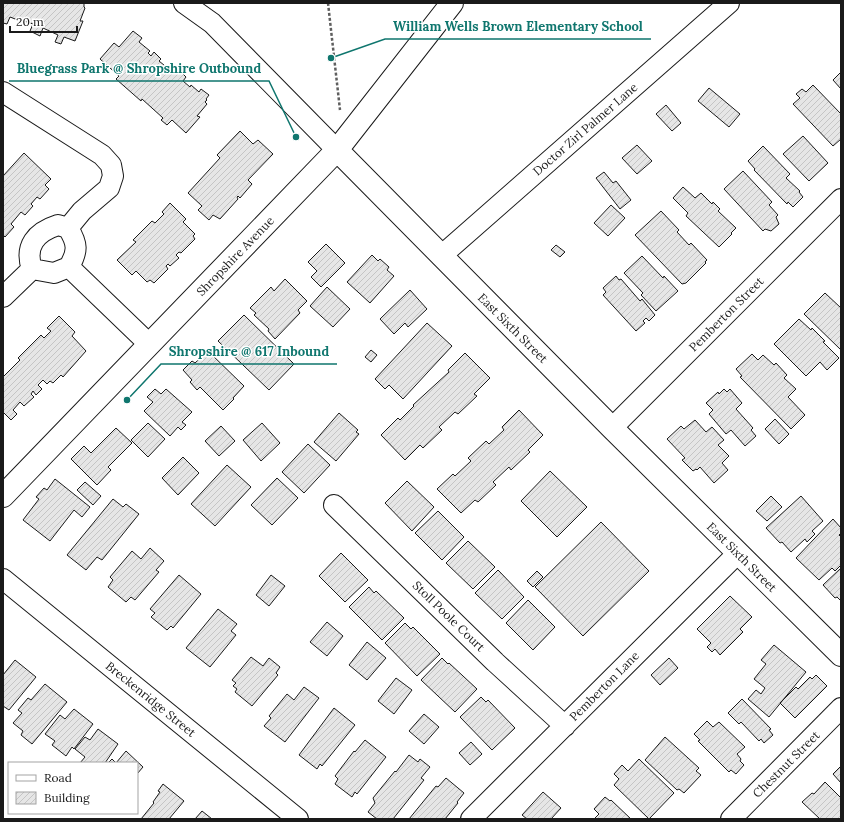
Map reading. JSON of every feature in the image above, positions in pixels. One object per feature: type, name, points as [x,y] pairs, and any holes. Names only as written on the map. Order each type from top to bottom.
[{"type":"street","name":"East Sixth Street","points":[[184,3],[212,23],[612,428],[841,655]]},
{"type":"street","name":"Shropshire Avenue","points":[[3,496],[337,150],[452,3]]},
{"type":"street","name":"Doctor Zirl Palmer Lane","points":[[442,256],[729,3]]},
{"type":"street","points":[[3,92],[102,155],[111,165],[113,176],[109,188],[82,211],[68,228]]},
{"type":"street","name":"Pemberton Street","points":[[612,428],[841,199]]},
{"type":"street","points":[[58,225],[68,228],[74,237],[76,246],[75,256],[69,268],[54,273],[32,269],[29,254],[31,246],[37,237],[47,228],[58,225]]},
{"type":"street","points":[[69,268],[149,344]]},
{"type":"street","points":[[3,297],[32,269]]},
{"type":"street","name":"Stoll Poole Court","points":[[334,505],[495,662],[564,726]]},
{"type":"street","name":"Pemberton Lane","points":[[471,819],[738,553]]},
{"type":"street","name":"Breckenridge Street","points":[[3,579],[298,819]]},
{"type":"street","name":"Chestnut Street","points":[[731,819],[841,708]]},
{"type":"path","points":[[328,3],[340,116]]},
{"type":"building","points":[[3,3],[84,3],[85,8],[80,21],[83,21],[75,41],[64,37],[61,44],[55,42],[58,35],[43,28],[40,36],[30,31],[33,24],[10,17],[7,24],[3,23]]},
{"type":"building","points":[[133,31],[142,38],[139,42],[150,51],[148,53],[151,56],[154,52],[161,59],[159,61],[170,70],[172,68],[177,72],[179,70],[186,77],[183,81],[190,87],[191,85],[199,92],[201,89],[209,95],[205,102],[207,104],[197,116],[200,117],[186,133],[172,120],[167,125],[161,120],[163,118],[142,99],[141,101],[116,79],[119,76],[100,59],[114,43],[119,47]]},
{"type":"building","points":[[841,72],[841,89],[833,80]]},
{"type":"building","points":[[813,85],[841,114],[841,139],[833,146],[793,104],[800,98],[796,94],[802,89],[806,92]]},
{"type":"building","points":[[709,88],[740,114],[729,127],[698,101]]},
{"type":"building","points":[[666,105],[681,123],[672,131],[656,114]]},
{"type":"building","points":[[240,131],[253,144],[258,140],[273,154],[248,180],[252,184],[240,198],[238,196],[237,197],[238,199],[220,219],[213,215],[209,220],[198,210],[202,206],[188,193],[220,158],[217,155]]},
{"type":"building","points":[[803,136],[828,163],[809,181],[783,154]]},
{"type":"building","points":[[637,145],[652,161],[637,174],[622,158]]},
{"type":"building","points":[[763,146],[790,174],[786,178],[800,191],[799,192],[803,197],[793,207],[788,202],[787,204],[754,170],[755,169],[748,161]]},
{"type":"building","points":[[24,153],[51,179],[45,185],[49,189],[40,199],[37,197],[31,204],[33,206],[25,215],[21,212],[11,224],[14,227],[5,237],[3,235],[3,176]]},
{"type":"building","points":[[743,171],[772,202],[769,205],[778,215],[776,217],[779,224],[771,231],[765,229],[763,231],[724,189]]},
{"type":"building","points":[[604,172],[613,183],[616,181],[631,200],[620,209],[596,178]]},
{"type":"building","points":[[683,187],[695,198],[701,193],[712,204],[713,202],[720,209],[718,211],[736,228],[719,247],[686,216],[688,213],[673,198]]},
{"type":"building","points":[[170,203],[186,219],[183,222],[195,234],[193,236],[195,239],[181,253],[179,252],[176,255],[179,258],[170,266],[168,264],[166,266],[168,269],[154,283],[150,280],[147,282],[136,271],[132,275],[117,260],[136,242],[133,240],[152,221],[155,223],[164,214],[162,212]]},
{"type":"building","points":[[611,205],[625,218],[608,236],[594,223]]},
{"type":"building","points":[[661,211],[679,230],[677,232],[689,245],[691,243],[707,260],[705,262],[706,263],[686,283],[682,284],[635,235]]},
{"type":"building","points":[[326,244],[345,263],[321,287],[311,277],[317,271],[308,262]]},
{"type":"building","points":[[556,245],[565,252],[560,257],[551,250]]},
{"type":"building","points":[[372,255],[378,261],[380,259],[389,267],[387,270],[394,276],[370,303],[347,282]]},
{"type":"building","points":[[642,256],[678,291],[656,311],[641,295],[643,293],[624,273]]},
{"type":"building","points":[[616,276],[619,280],[621,279],[640,301],[642,299],[655,315],[649,321],[646,318],[643,321],[645,323],[636,331],[603,295],[606,292],[603,288]]},
{"type":"building","points":[[285,279],[307,301],[298,310],[300,313],[275,339],[268,331],[269,329],[254,315],[256,313],[250,308],[271,287],[274,291]]},
{"type":"building","points":[[327,287],[350,309],[333,327],[310,306]]},
{"type":"building","points":[[410,290],[427,309],[408,327],[405,323],[394,334],[380,319]]},
{"type":"building","points":[[825,293],[841,308],[841,350],[804,314]]},
{"type":"building","points":[[244,315],[294,364],[269,390],[218,341]]},
{"type":"building","points":[[59,316],[75,332],[72,336],[86,351],[63,377],[61,375],[53,383],[50,381],[47,384],[43,380],[38,385],[42,389],[36,395],[33,391],[31,394],[34,397],[24,406],[20,402],[13,410],[17,414],[11,420],[3,412],[3,377],[20,360],[18,358],[41,335],[44,338],[51,331],[47,328]]},
{"type":"building","points":[[799,319],[811,330],[812,328],[839,358],[827,370],[820,362],[806,376],[774,344]]},
{"type":"building","points":[[427,323],[452,346],[403,399],[389,385],[385,389],[375,379]]},
{"type":"building","points":[[371,350],[377,355],[371,362],[365,357]]},
{"type":"building","points":[[208,351],[244,386],[223,410],[200,387],[197,390],[190,382],[192,380],[183,370],[192,361],[195,363]]},
{"type":"building","points":[[465,353],[490,378],[474,394],[477,396],[458,414],[455,412],[439,427],[442,430],[423,448],[420,445],[405,460],[381,435],[398,418],[400,420],[414,406],[413,405],[449,372],[448,370]]},
{"type":"building","points":[[752,354],[758,360],[763,355],[774,365],[776,363],[787,375],[784,378],[796,389],[788,397],[805,415],[791,429],[740,377],[742,376],[736,369]]},
{"type":"building","points":[[155,389],[161,394],[166,389],[192,412],[182,422],[186,425],[181,430],[178,427],[170,436],[144,411],[153,402],[147,397]]},
{"type":"building","points":[[724,389],[727,392],[730,389],[742,403],[736,409],[753,428],[751,430],[756,436],[745,446],[731,430],[726,434],[709,414],[713,410],[706,403],[718,392],[719,394]]},
{"type":"building","points":[[519,410],[543,435],[528,450],[530,452],[511,470],[509,467],[493,482],[496,485],[478,502],[475,500],[461,513],[437,489],[453,474],[455,476],[471,461],[468,458],[486,441],[489,444],[504,430],[502,427]]},
{"type":"building","points":[[339,413],[358,430],[356,432],[359,434],[336,461],[314,442]]},
{"type":"building","points":[[775,419],[789,434],[779,444],[765,429]]},
{"type":"building","points":[[695,420],[706,432],[712,427],[724,440],[718,445],[729,456],[722,463],[728,470],[714,483],[700,467],[693,471],[682,460],[685,458],[667,439],[681,426],[684,429]]},
{"type":"building","points":[[148,423],[165,439],[148,457],[131,440]]},
{"type":"building","points":[[262,423],[280,443],[261,461],[243,440]]},
{"type":"building","points":[[221,426],[235,441],[219,456],[205,441]]},
{"type":"building","points":[[116,428],[132,443],[108,467],[111,470],[97,485],[71,459],[84,446],[91,453]]},
{"type":"building","points":[[308,444],[330,465],[304,493],[282,472]]},
{"type":"building","points":[[183,457],[199,473],[178,495],[162,478]]},
{"type":"building","points":[[227,465],[251,487],[215,526],[191,504]]},
{"type":"building","points":[[550,471],[587,507],[557,537],[521,501]]},
{"type":"building","points":[[277,478],[298,498],[272,525],[251,505]]},
{"type":"building","points":[[55,479],[90,507],[82,517],[74,510],[50,541],[23,520],[39,499],[36,497],[44,488],[47,490]]},
{"type":"building","points":[[407,481],[434,507],[412,531],[385,503]]},
{"type":"building","points":[[85,482],[101,496],[93,505],[77,490]]},
{"type":"building","points":[[771,496],[782,507],[767,521],[756,511]]},
{"type":"building","points":[[801,496],[823,521],[812,531],[815,534],[807,542],[805,539],[791,552],[766,528]]},
{"type":"building","points":[[113,499],[123,507],[126,504],[139,514],[102,560],[97,557],[86,570],[67,555]]},
{"type":"building","points":[[438,511],[464,537],[442,560],[415,533]]},
{"type":"building","points":[[833,519],[841,528],[841,533],[839,535],[841,537],[841,565],[835,571],[832,568],[819,580],[796,558]]},
{"type":"building","points":[[601,522],[649,571],[583,636],[535,587]]},
{"type":"building","points":[[468,541],[495,567],[473,589],[446,563]]},
{"type":"building","points":[[150,548],[164,561],[156,570],[159,572],[135,600],[131,597],[126,602],[108,587],[113,580],[110,577],[132,551],[141,559]]},
{"type":"building","points":[[341,553],[368,580],[345,602],[319,576]]},
{"type":"building","points":[[841,568],[841,601],[837,597],[835,598],[823,585]]},
{"type":"building","points":[[498,570],[524,597],[502,619],[475,593]]},
{"type":"building","points":[[537,571],[543,577],[533,587],[527,581]]},
{"type":"building","points":[[179,575],[201,594],[173,628],[171,626],[167,630],[151,617],[155,613],[150,609]]},
{"type":"building","points":[[271,575],[285,586],[269,606],[256,595]]},
{"type":"building","points":[[369,587],[374,593],[376,591],[404,618],[382,640],[349,607]]},
{"type":"building","points":[[730,596],[752,617],[740,629],[743,632],[720,655],[715,649],[712,652],[707,647],[711,643],[697,629]]},
{"type":"building","points":[[528,600],[555,627],[533,650],[506,623]]},
{"type":"building","points":[[218,609],[237,624],[231,631],[236,635],[210,667],[186,648]]},
{"type":"building","points":[[327,622],[343,636],[327,656],[310,642]]},
{"type":"building","points":[[405,623],[411,629],[413,627],[440,654],[417,676],[385,643]]},
{"type":"building","points":[[367,642],[386,658],[367,680],[349,665]]},
{"type":"building","points":[[774,645],[806,672],[769,717],[748,699],[756,690],[761,694],[765,688],[754,679],[766,664],[761,660]]},
{"type":"building","points":[[251,657],[263,666],[269,658],[280,667],[276,673],[278,675],[252,706],[235,692],[237,689],[233,686],[236,683],[232,680]]},
{"type":"building","points":[[442,658],[477,689],[455,712],[421,680]]},
{"type":"building","points":[[669,658],[678,668],[660,685],[651,675]]},
{"type":"building","points":[[15,660],[36,677],[9,710],[3,706],[3,675]]},
{"type":"building","points":[[816,675],[827,686],[795,718],[780,703],[796,687],[798,689],[810,677],[812,679]]},
{"type":"building","points":[[396,678],[412,690],[394,714],[378,701]]},
{"type":"building","points":[[45,684],[67,702],[32,744],[21,735],[23,731],[13,723],[22,713],[18,710],[28,698],[31,700]]},
{"type":"building","points":[[304,687],[319,698],[285,742],[264,726],[271,718],[269,716],[287,694],[294,700]]},
{"type":"building","points":[[481,697],[486,702],[488,700],[515,728],[492,750],[460,717]]},
{"type":"building","points":[[742,699],[771,729],[769,730],[773,735],[764,743],[761,739],[759,741],[741,722],[739,724],[728,713]]},
{"type":"building","points":[[334,708],[355,725],[322,766],[320,764],[317,769],[299,755]]},
{"type":"building","points":[[74,709],[93,724],[74,749],[72,747],[66,756],[52,745],[55,741],[45,734],[60,715],[65,719]]},
{"type":"building","points":[[424,714],[439,727],[424,744],[409,731]]},
{"type":"building","points":[[707,721],[713,727],[719,722],[745,747],[737,754],[741,759],[740,761],[744,765],[736,774],[731,770],[729,772],[698,741],[700,740],[694,734]]},
{"type":"building","points":[[98,729],[118,744],[106,762],[81,762],[85,757],[75,749],[85,737],[90,740]]},
{"type":"building","points":[[665,737],[699,768],[696,771],[701,775],[684,793],[679,789],[677,790],[645,760]]},
{"type":"building","points":[[365,740],[386,757],[357,794],[355,792],[352,797],[335,784],[338,779],[335,776],[354,751],[355,752]]},
{"type":"building","points":[[471,742],[482,754],[470,765],[459,753]]},
{"type":"building","points":[[126,751],[138,762],[117,762]]},
{"type":"building","points":[[409,755],[418,762],[420,759],[430,767],[421,778],[424,780],[393,819],[377,819],[368,812],[375,803],[373,798]]},
{"type":"building","points":[[639,759],[674,793],[649,819],[614,785],[619,779],[614,774],[622,765],[628,771]]},
{"type":"building","points":[[138,762],[143,767],[138,773]]},
{"type":"building","points":[[841,766],[841,783],[833,774]]},
{"type":"building","points":[[446,778],[464,793],[445,819],[409,819],[436,786],[438,787]]},
{"type":"building","points":[[825,782],[841,798],[841,819],[820,819],[802,802],[812,793],[814,794]]},
{"type":"building","points":[[163,784],[184,801],[169,819],[141,819],[154,803],[153,802],[160,792],[158,791]]},
{"type":"building","points":[[543,792],[561,808],[551,819],[527,819],[522,815]]},
{"type":"building","points":[[605,797],[610,801],[611,800],[631,819],[594,819],[599,814],[594,809]]},
{"type":"building","points":[[202,811],[212,819],[195,819]]},
{"type":"place","name":"William Wells Brown Elementary School","points":[[331,58]]},
{"type":"place","name":"Bluegrass Park @ Shropshire Outbound","points":[[296,137]]},
{"type":"place","name":"Shropshire @ 617 Inbound","points":[[127,400]]}]
